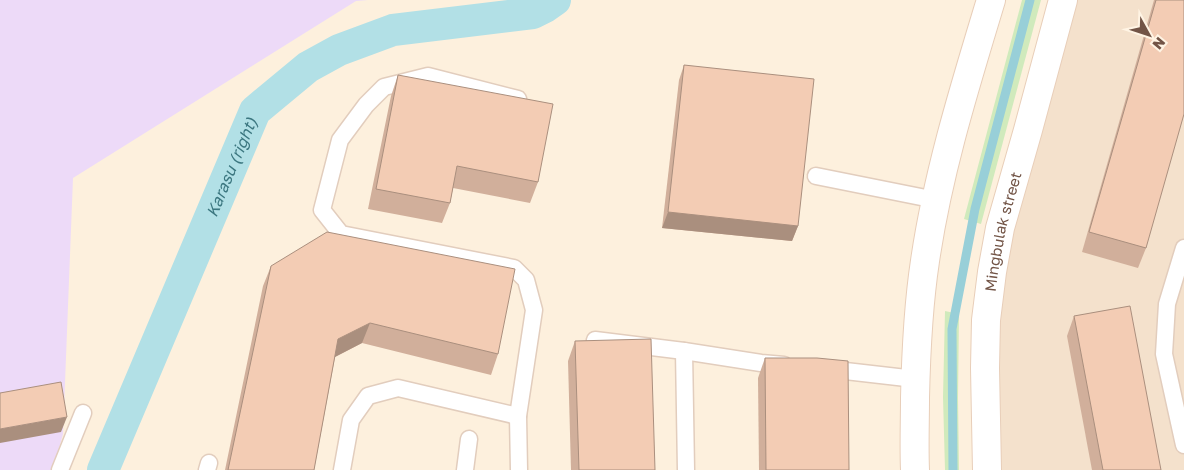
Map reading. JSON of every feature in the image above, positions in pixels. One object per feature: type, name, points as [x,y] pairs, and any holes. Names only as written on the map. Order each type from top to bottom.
[{"type":"main road","points":[[915,470],[915,379],[918,314],[925,262],[936,200],[958,108],[991,0]]},
{"type":"main road","name":"Mingbulak street","points":[[987,470],[984,368],[986,320],[992,272],[1000,228],[1063,0]]},
{"type":"lane","points":[[519,470],[518,416],[534,310],[526,280],[514,268],[341,234],[322,210],[340,140],[366,104],[384,87],[428,76],[533,102]]},
{"type":"lane","points":[[816,176],[936,200]]},
{"type":"lane","points":[[1184,248],[1167,304],[1164,354],[1184,445]]},
{"type":"lane","points":[[595,340],[761,363],[915,379]]},
{"type":"lane","points":[[684,351],[686,470]]},
{"type":"lane","points":[[342,470],[351,420],[368,396],[398,388],[518,416]]},
{"type":"lane","points":[[60,470],[83,413]]},
{"type":"lane","points":[[465,470],[469,440]]},
{"type":"shaded area","points":[[0,0],[368,0],[356,1],[73,178],[63,434],[53,470],[0,470]]},
{"type":"shaded area","points":[[1063,0],[1184,0],[1184,470],[987,470],[986,320]]},
{"type":"green space","points":[[1022,0],[1041,0],[981,224],[964,219]]},
{"type":"green space","points":[[945,311],[959,314],[959,470],[945,470],[943,397]]},
{"type":"building","points":[[1156,0],[1184,0],[1184,114],[1146,248],[1089,232]]},
{"type":"building","points":[[684,65],[814,79],[798,226],[668,212]]},
{"type":"building","points":[[398,75],[553,104],[538,182],[457,166],[450,203],[376,189]]},
{"type":"building","points":[[327,232],[515,269],[498,354],[370,323],[338,339],[314,470],[228,470],[271,266]]},
{"type":"building","points":[[1130,306],[1161,470],[1103,470],[1074,316]]},
{"type":"building","points":[[651,339],[655,470],[579,470],[575,341]]},
{"type":"building","points":[[765,358],[817,358],[848,361],[849,470],[766,470]]},
{"type":"building","points":[[61,382],[67,417],[0,429],[0,393]]},
{"type":"waterway","name":"Karasu (right)","points":[[103,470],[255,111],[308,67],[339,50],[393,30],[533,13],[555,0]]},
{"type":"waterway","points":[[953,470],[952,329],[975,209],[1030,0]]}]
